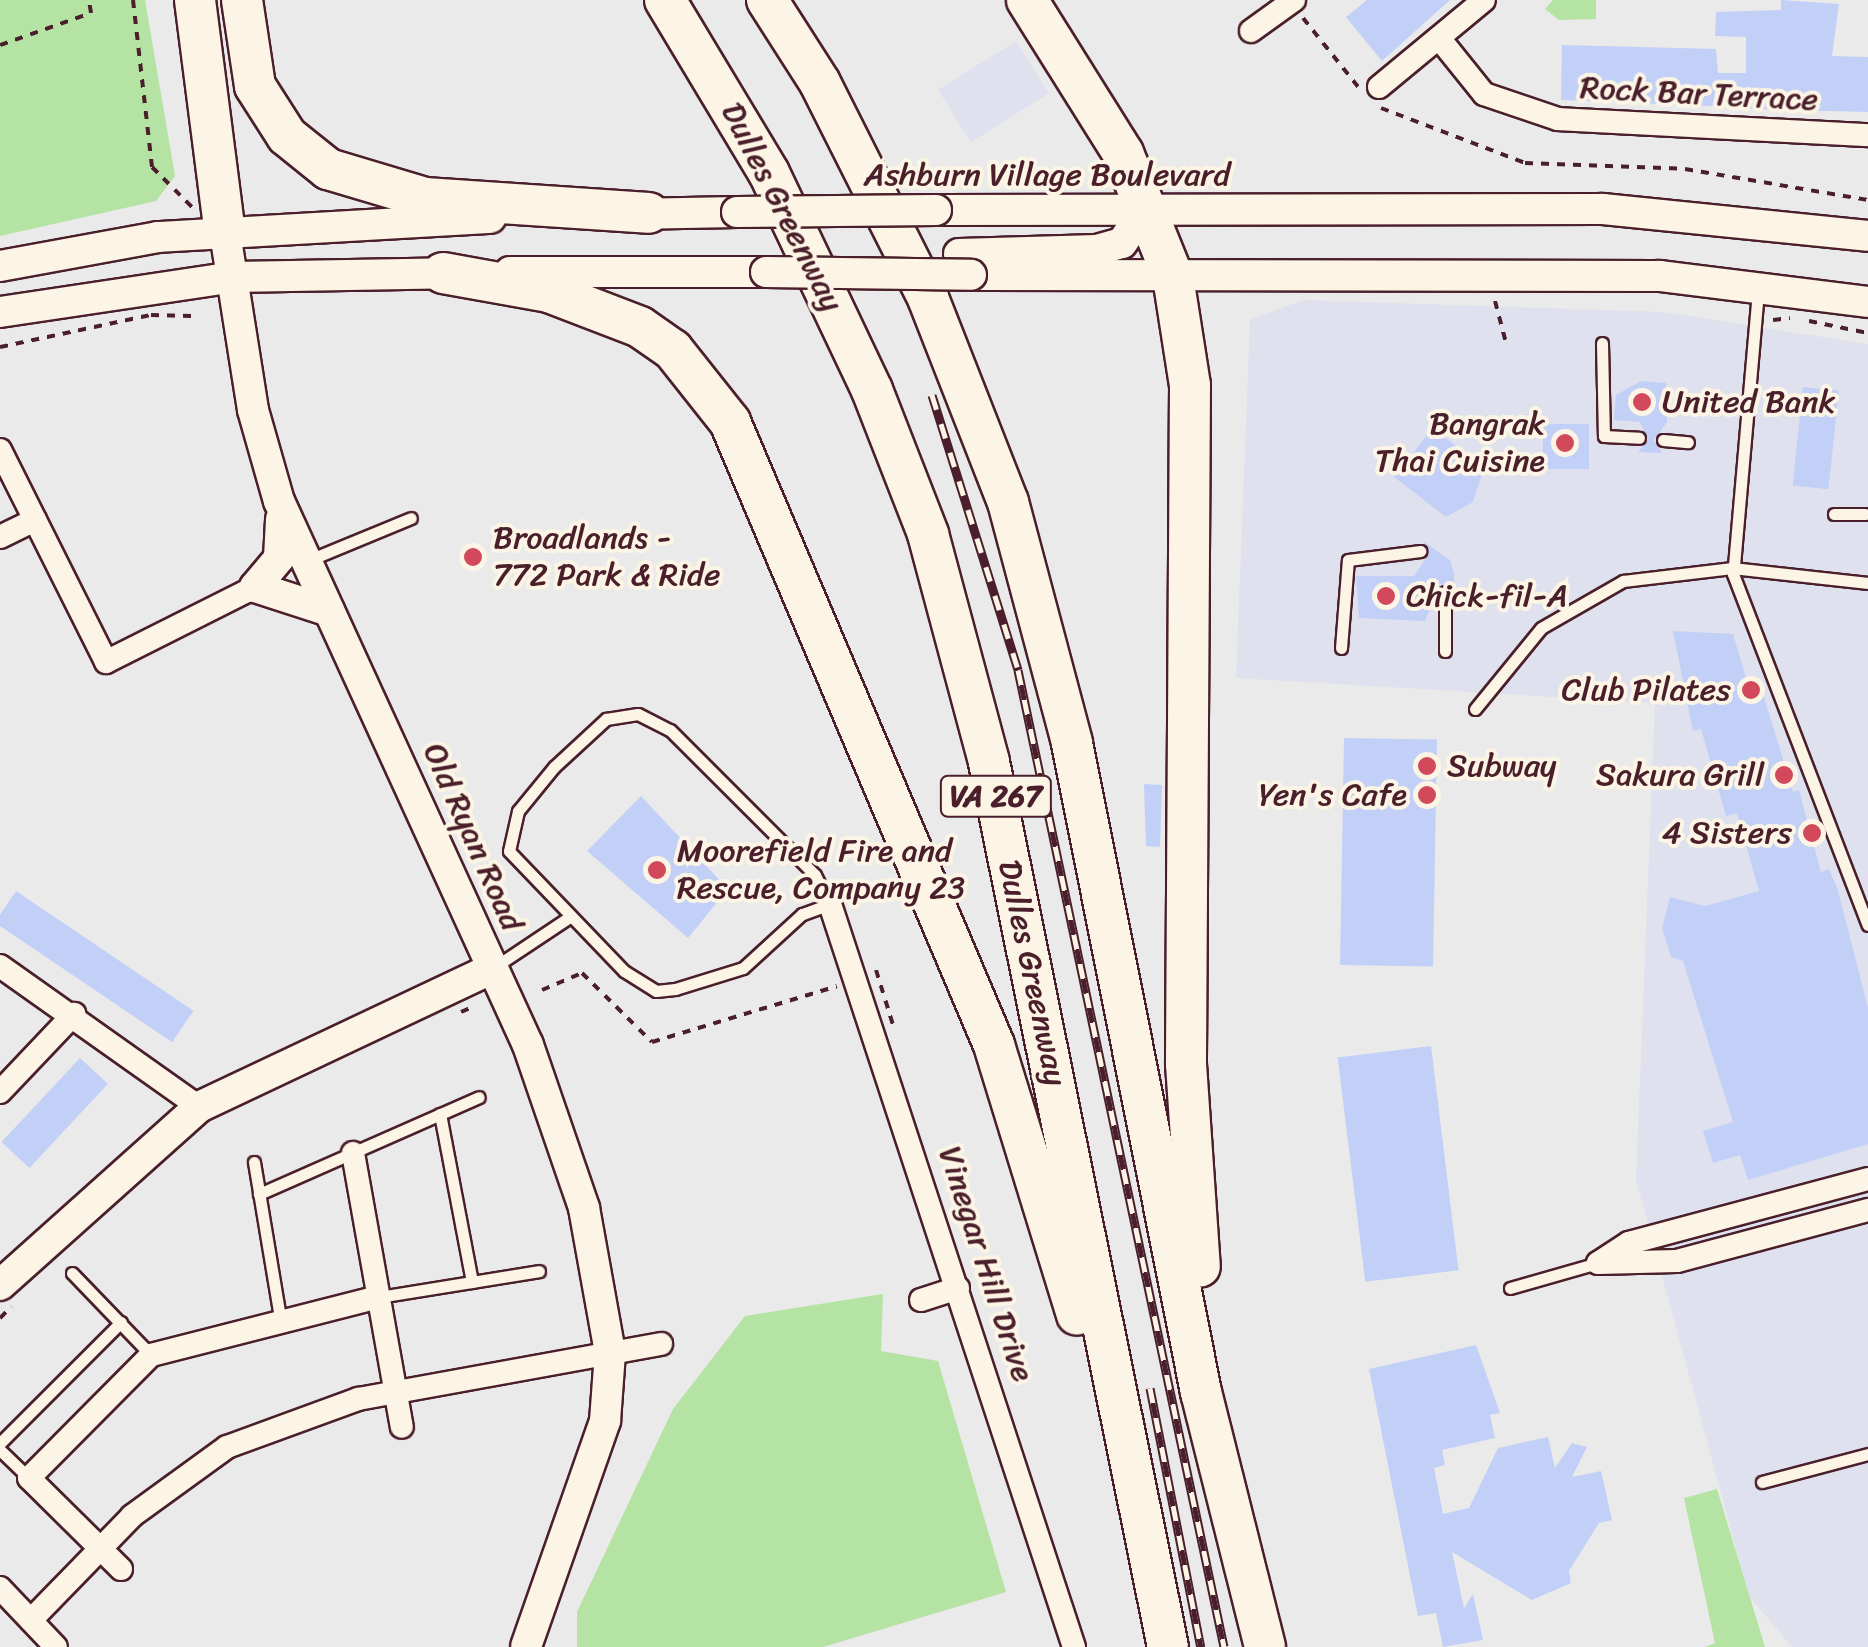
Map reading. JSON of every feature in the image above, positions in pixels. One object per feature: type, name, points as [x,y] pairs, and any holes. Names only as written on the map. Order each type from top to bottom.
[{"type":"highway","points":[[195,0],[211,222]]},
{"type":"highway","points":[[242,0],[254,86],[287,136],[328,168],[440,200],[648,213]]},
{"type":"highway","points":[[636,0],[769,173]]},
{"type":"highway","name":"Dulles Greenway","points":[[665,0],[769,173],[900,459],[961,652],[1164,1634]]},
{"type":"highway","name":"VA 267","points":[[766,0],[829,99],[921,282],[1008,502],[1072,743],[1218,1465],[1265,1647]]},
{"type":"highway","points":[[1027,0],[1078,74],[1146,209],[1174,277],[1194,464],[1186,1064],[1218,1465]]},
{"type":"highway","points":[[443,273],[549,292],[640,327],[673,350],[730,422],[994,1045],[1164,1634]]},
{"type":"main road","name":"Ashburn Village Boulevard","points":[[0,266],[211,222],[648,213],[1603,208],[1868,236]]},
{"type":"main road","points":[[965,265],[1098,250],[1122,243],[1146,209]]},
{"type":"main road","name":"Old Ryan Road","points":[[8,1293],[199,1107],[493,968],[279,501],[233,277],[211,222]]},
{"type":"main road","points":[[0,312],[233,277],[761,264],[965,265],[1174,277],[1573,274],[1759,285],[1868,302]]},
{"type":"main road","points":[[279,501],[283,546],[255,587],[329,611]]},
{"type":"main road","points":[[493,968],[575,1170],[610,1353],[605,1421],[526,1647]]},
{"type":"street","points":[[1251,31],[1294,0]]},
{"type":"street","points":[[1379,86],[1484,0]]},
{"type":"street","name":"Rock Bar Terrace","points":[[1439,38],[1484,94],[1558,119],[1868,135]]},
{"type":"street","points":[[0,450],[106,662],[255,587]]},
{"type":"street","points":[[0,537],[35,520]]},
{"type":"street","name":"Vinegar Hill Drive","points":[[830,904],[1074,1647]]},
{"type":"street","points":[[0,966],[74,1014],[199,1107]]},
{"type":"street","points":[[0,1092],[74,1014]]},
{"type":"street","points":[[352,1152],[402,1427]]},
{"type":"street","points":[[1598,1263],[1629,1244],[1868,1178]]},
{"type":"street","points":[[1598,1263],[1677,1261],[1868,1210]]},
{"type":"street","points":[[921,1300],[958,1288]]},
{"type":"street","points":[[121,1569],[28,1478],[152,1355],[280,1318],[379,1297]]},
{"type":"street","points":[[30,1620],[100,1548],[178,1477],[228,1447],[396,1390],[661,1344]]},
{"type":"street","points":[[0,1588],[56,1647]]},
{"type":"lane","points":[[1759,285],[1732,568],[1868,925]]},
{"type":"lane","points":[[1602,342],[1604,436],[1639,438]]},
{"type":"lane","points":[[1663,440],[1688,442]]},
{"type":"lane","points":[[1834,514],[1865,514]]},
{"type":"lane","points":[[306,562],[411,518]]},
{"type":"lane","points":[[1341,648],[1348,560],[1356,552],[1420,551]]},
{"type":"lane","points":[[1475,709],[1520,648],[1572,606],[1623,580],[1732,568],[1868,583]]},
{"type":"lane","points":[[1444,592],[1445,651]]},
{"type":"lane","points":[[626,713],[670,730],[816,874],[830,904],[802,914],[743,968],[656,991],[511,858],[510,830],[580,740],[626,713]]},
{"type":"lane","points":[[493,968],[571,916]]},
{"type":"lane","points":[[259,1194],[480,1096]]},
{"type":"lane","points":[[440,1114],[472,1282]]},
{"type":"lane","points":[[254,1162],[280,1318]]},
{"type":"lane","points":[[1510,1288],[1598,1263]]},
{"type":"lane","points":[[379,1297],[539,1272]]},
{"type":"lane","points":[[72,1273],[152,1355]]},
{"type":"lane","points":[[0,1442],[120,1322]]},
{"type":"lane","points":[[0,1450],[28,1478]]},
{"type":"lane","points":[[1762,1482],[1868,1454]]},
{"type":"path","points":[[0,45],[92,13],[89,0]]},
{"type":"path","points":[[133,0],[152,167],[211,222]]},
{"type":"path","points":[[1494,300],[1506,343]]},
{"type":"path","points":[[0,347],[151,315],[192,316]]},
{"type":"path","points":[[1773,320],[1868,333]]},
{"type":"path","points":[[542,990],[582,973],[652,1042],[847,989]]},
{"type":"path","points":[[441,1020],[472,1007]]},
{"type":"path","points":[[0,1318],[8,1293]]},
{"type":"shaded area","points":[[1016,41],[1049,94],[971,142],[938,90]]},
{"type":"shaded area","points":[[1305,300],[1663,312],[1868,344],[1868,1647],[1792,1647],[1749,1596],[1636,1180],[1655,703],[1236,678],[1250,319]]},
{"type":"green space","points":[[0,0],[145,0],[175,176],[156,201],[0,236]]},
{"type":"green space","points":[[1553,0],[1596,0],[1596,19],[1559,20],[1545,9]]},
{"type":"green space","points":[[883,1294],[881,1351],[938,1361],[1006,1592],[823,1647],[577,1647],[577,1612],[673,1409],[745,1316]]},
{"type":"green space","points":[[1717,1489],[1765,1647],[1705,1647],[1715,1643],[1684,1498]]},
{"type":"building","points":[[1367,0],[1450,0],[1382,61],[1346,17]]},
{"type":"building","points":[[1781,0],[1839,4],[1832,56],[1868,57],[1868,112],[1747,109],[1746,90],[1716,86],[1713,106],[1561,100],[1562,45],[1716,49],[1718,73],[1746,73],[1746,37],[1715,36],[1716,12],[1781,10]]},
{"type":"building","points":[[1641,381],[1666,383],[1667,422],[1654,440],[1662,453],[1638,452],[1648,440],[1640,422],[1614,420],[1616,395]]},
{"type":"building","points":[[1803,387],[1839,391],[1828,489],[1793,485]]},
{"type":"building","points":[[1543,424],[1589,424],[1589,469],[1543,469]]},
{"type":"building","points":[[1433,428],[1484,468],[1473,502],[1446,517],[1394,477]]},
{"type":"building","name":"Chick-fil-A","points":[[1423,541],[1450,560],[1454,592],[1440,584],[1425,621],[1359,618],[1356,576],[1414,576],[1429,554]]},
{"type":"building","points":[[1673,631],[1733,634],[1753,700],[1764,697],[1793,792],[1799,790],[1821,872],[1829,869],[1838,890],[1868,1008],[1868,1144],[1748,1180],[1740,1155],[1713,1163],[1703,1131],[1733,1122],[1683,961],[1671,957],[1662,928],[1670,897],[1705,906],[1759,891],[1737,813],[1726,816],[1701,729],[1693,731]]},
{"type":"building","points":[[1344,738],[1437,740],[1433,967],[1340,965]]},
{"type":"building","points":[[1144,784],[1162,785],[1160,847],[1146,846]]},
{"type":"building","name":"Moorefield Fire and Rescue, Company 23","points":[[641,796],[728,889],[688,938],[587,851]]},
{"type":"building","points":[[16,891],[193,1011],[172,1042],[0,926],[0,915]]},
{"type":"building","points":[[1431,1046],[1459,1270],[1365,1282],[1338,1057]]},
{"type":"building","points":[[80,1058],[108,1084],[29,1168],[2,1142]]},
{"type":"building","points":[[1476,1345],[1500,1413],[1490,1415],[1495,1438],[1442,1450],[1445,1465],[1434,1468],[1443,1514],[1469,1508],[1498,1448],[1548,1437],[1555,1468],[1572,1443],[1587,1447],[1572,1477],[1601,1471],[1612,1520],[1599,1523],[1569,1571],[1571,1583],[1532,1600],[1452,1552],[1464,1608],[1473,1594],[1483,1640],[1443,1647],[1436,1613],[1418,1616],[1369,1369]]},
{"type":"railway","points":[[932,395],[1018,670],[1224,1647]]},
{"type":"railway","points":[[1150,1388],[1201,1647]]},
{"type":"place","name":"United Bank","points":[[1642,402]]},
{"type":"place","name":"Bangrak Thai Cuisine","points":[[1565,443]]},
{"type":"place","name":"Broadlands - 772 Park & Ride","points":[[473,557]]},
{"type":"place","name":"Chick-fil-A","points":[[1386,596]]},
{"type":"place","name":"Club Pilates","points":[[1751,690]]},
{"type":"place","name":"Subway","points":[[1427,766]]},
{"type":"place","name":"Sakura Grill","points":[[1784,775]]},
{"type":"place","name":"Yen's Cafe","points":[[1427,795]]},
{"type":"place","name":"4 Sisters","points":[[1812,833]]},
{"type":"place","name":"Moorefield Fire and Rescue, Company 23","points":[[657,870]]}]
